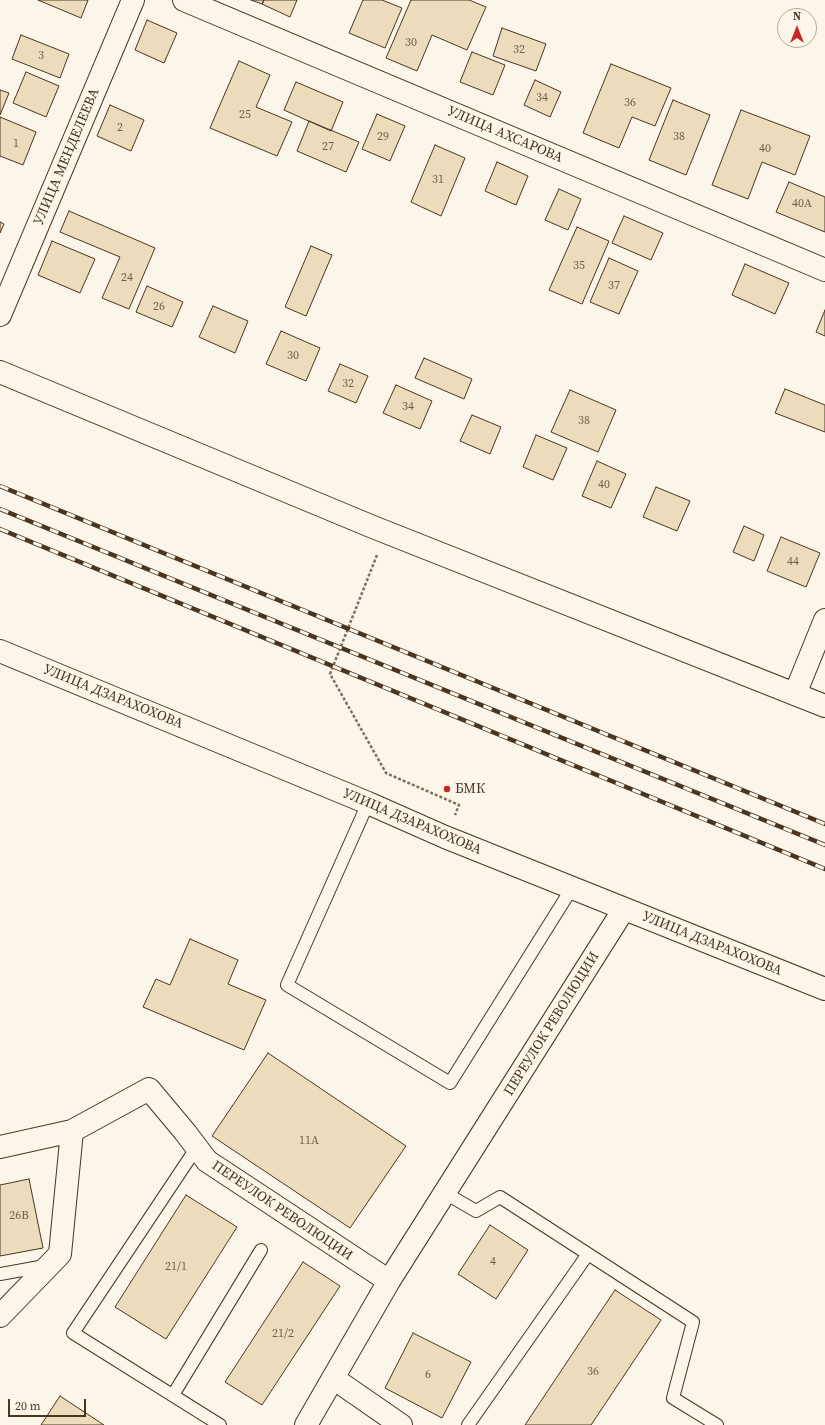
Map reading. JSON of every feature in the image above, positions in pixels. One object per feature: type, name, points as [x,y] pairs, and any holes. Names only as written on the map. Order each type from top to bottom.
[{"type":"street","name":"УЛИЦА МЕНДЕЛЕЕВА","points":[[0,315],[133,0]]},
{"type":"street","name":"УЛИЦА АХСАРОВА","points":[[184,0],[825,270]]},
{"type":"street","points":[[0,372],[386,532],[825,706]]},
{"type":"street","points":[[795,694],[825,620]]},
{"type":"street","name":"УЛИЦА ДЗАРАХОХОВА","points":[[0,651],[368,803],[445,837],[825,989]]},
{"type":"street","name":"ПЕРЕУЛОК РЕВОЛЮЦИИ","points":[[306,1425],[389,1281],[624,909]]},
{"type":"street","name":"ПЕРЕУЛОК РЕВОЛЮЦИИ","points":[[0,1147],[72,1131],[149,1089],[207,1161],[389,1281]]},
{"type":"street","points":[[0,1316],[60,1254],[72,1131]]},
{"type":"street","points":[[333,1378],[401,1425]]},
{"type":"lane","points":[[368,803],[287,985],[450,1083],[572,888]]},
{"type":"lane","points":[[197,1147],[73,1333],[220,1425]]},
{"type":"lane","points":[[445,1193],[476,1211],[500,1197],[693,1322],[673,1398],[717,1425]]},
{"type":"lane","points":[[173,1395],[261,1250]]},
{"type":"lane","points":[[468,1425],[588,1254]]},
{"type":"lane","points":[[0,1274],[48,1266]]},
{"type":"path","points":[[386,532],[330,674],[386,773],[459,806],[445,837]]},
{"type":"building","points":[[38,0],[88,0],[81,18]]},
{"type":"building","points":[[251,0],[264,0],[262,4]]},
{"type":"building","points":[[264,0],[297,0],[290,17],[262,4]]},
{"type":"building","points":[[363,0],[382,0],[402,8],[385,48],[349,33]]},
{"type":"building","points":[[411,0],[469,0],[486,7],[467,50],[432,35],[417,71],[386,58]]},
{"type":"building","points":[[147,20],[177,33],[164,63],[135,50]]},
{"type":"building","points":[[502,28],[546,44],[536,71],[493,56]]},
{"type":"building","points":[[21,35],[69,54],[60,78],[12,59]]},
{"type":"building","points":[[472,52],[505,65],[493,95],[460,82]]},
{"type":"building","points":[[239,61],[270,75],[256,107],[292,122],[277,156],[210,128]]},
{"type":"building","points":[[611,64],[671,88],[655,126],[632,117],[619,148],[583,133]]},
{"type":"building","points":[[26,72],[59,86],[46,117],[13,103]]},
{"type":"building","points":[[535,80],[561,92],[550,117],[524,105]]},
{"type":"building","points":[[296,82],[343,102],[331,131],[284,110]]},
{"type":"building","points":[[0,90],[9,93],[0,115]]},
{"type":"building","points":[[673,100],[710,115],[686,175],[649,160]]},
{"type":"building","points":[[110,105],[144,120],[131,151],[97,136]]},
{"type":"building","points":[[741,110],[810,136],[795,175],[762,162],[748,199],[712,185]]},
{"type":"building","points":[[377,114],[405,126],[390,161],[362,149]]},
{"type":"building","points":[[0,117],[36,132],[23,165],[0,156]]},
{"type":"building","points":[[309,121],[359,142],[346,172],[297,151]]},
{"type":"building","points":[[435,145],[465,158],[441,216],[411,202]]},
{"type":"building","points":[[497,162],[528,176],[516,205],[485,191]]},
{"type":"building","points":[[789,182],[825,197],[825,232],[776,212]]},
{"type":"building","points":[[559,189],[581,199],[568,230],[545,220]]},
{"type":"building","points":[[69,211],[155,248],[129,309],[102,298],[120,257],[60,232]]},
{"type":"building","points":[[624,216],[663,233],[651,260],[612,243]]},
{"type":"building","points":[[0,222],[4,224],[0,233]]},
{"type":"building","points":[[577,227],[609,241],[582,304],[549,290]]},
{"type":"building","points":[[52,241],[95,259],[80,293],[38,275]]},
{"type":"building","points":[[311,246],[332,255],[306,316],[285,307]]},
{"type":"building","points":[[609,258],[638,271],[619,314],[590,302]]},
{"type":"building","points":[[745,264],[789,283],[775,314],[732,295]]},
{"type":"building","points":[[147,286],[183,302],[172,327],[136,312]]},
{"type":"building","points":[[213,306],[248,321],[235,353],[199,337]]},
{"type":"building","points":[[825,310],[825,336],[816,332]]},
{"type":"building","points":[[281,331],[320,348],[306,381],[266,364]]},
{"type":"building","points":[[424,358],[472,379],[464,399],[415,378]]},
{"type":"building","points":[[340,364],[368,376],[356,403],[328,391]]},
{"type":"building","points":[[396,385],[432,401],[420,429],[383,413]]},
{"type":"building","points":[[785,389],[825,405],[825,432],[775,413]]},
{"type":"building","points":[[570,390],[616,410],[598,452],[551,432]]},
{"type":"building","points":[[472,415],[501,427],[490,454],[460,441]]},
{"type":"building","points":[[536,435],[567,448],[553,480],[523,467]]},
{"type":"building","points":[[597,461],[626,474],[611,508],[582,496]]},
{"type":"building","points":[[656,487],[690,501],[677,531],[643,517]]},
{"type":"building","points":[[744,526],[764,535],[754,561],[733,552]]},
{"type":"building","points":[[781,537],[820,553],[806,587],[767,571]]},
{"type":"building","points":[[190,939],[238,960],[228,984],[266,1000],[244,1050],[143,1007],[156,979],[170,985]]},
{"type":"building","points":[[268,1053],[406,1146],[350,1228],[212,1136]]},
{"type":"building","points":[[29,1179],[43,1248],[0,1256],[0,1185]]},
{"type":"building","points":[[186,1195],[237,1227],[166,1339],[115,1307]]},
{"type":"building","points":[[490,1225],[528,1250],[496,1299],[458,1274]]},
{"type":"building","points":[[303,1262],[340,1286],[262,1405],[225,1382]]},
{"type":"building","points":[[615,1290],[661,1320],[591,1425],[525,1425]]},
{"type":"building","points":[[413,1333],[471,1362],[442,1418],[385,1388]]},
{"type":"building","points":[[60,1396],[104,1425],[41,1425]]},
{"type":"railway","points":[[0,486],[825,824]]},
{"type":"railway","points":[[0,509],[825,845]]},
{"type":"railway","points":[[0,529],[825,869]]},
{"type":"place","name":"БМК","points":[[447,789]]}]
